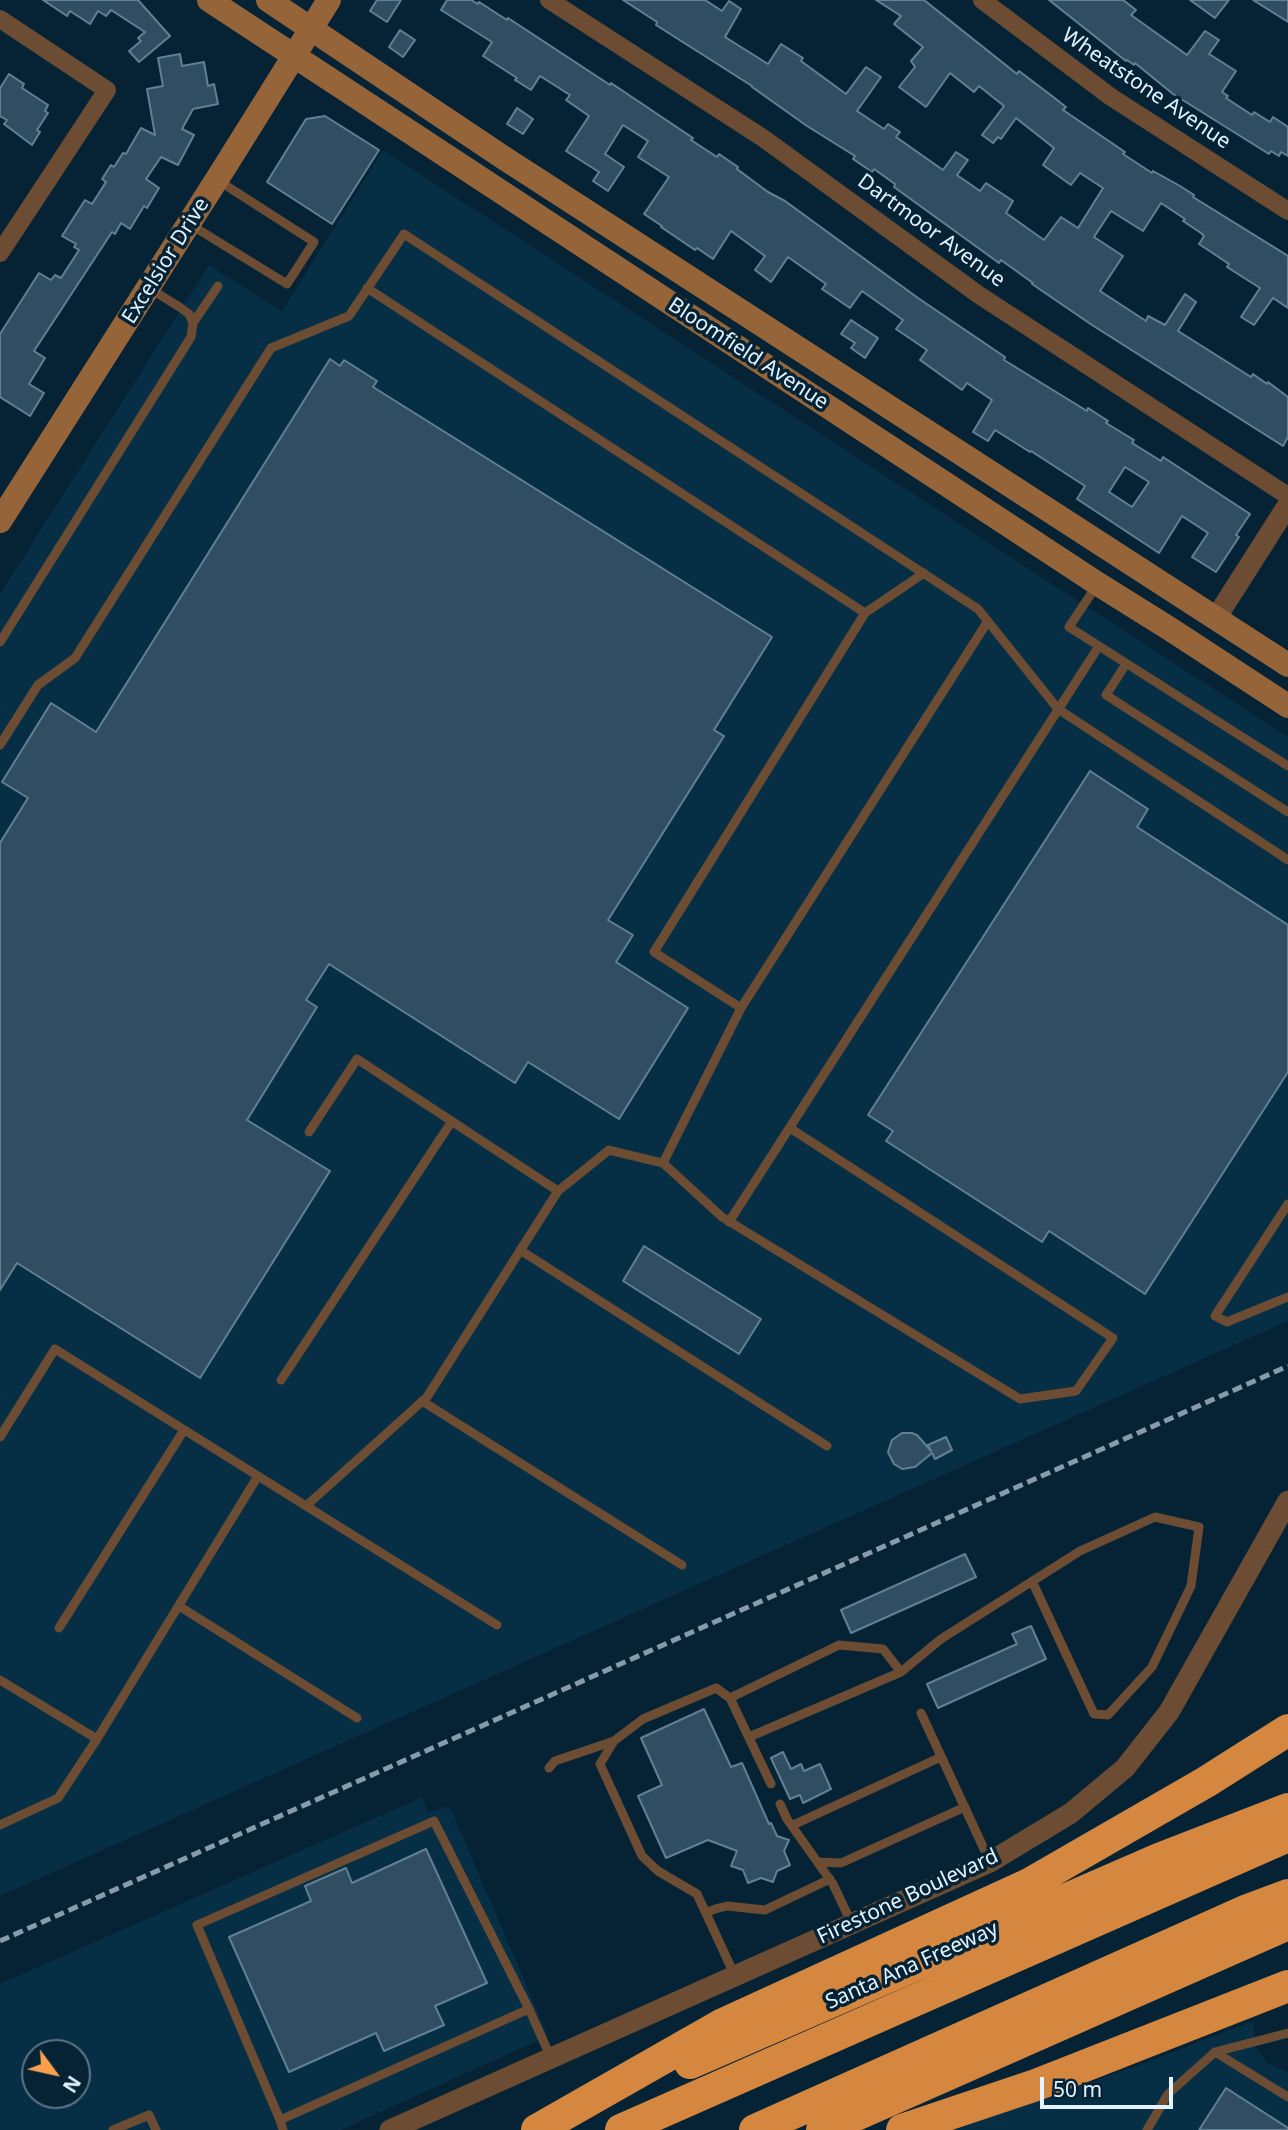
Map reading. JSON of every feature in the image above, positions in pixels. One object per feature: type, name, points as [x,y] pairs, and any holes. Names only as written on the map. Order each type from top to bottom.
[{"type":"highway","points":[[538,2130],[723,2024],[1029,1884],[1206,1782],[1288,1730]]},
{"type":"highway","name":"Santa Ana Freeway","points":[[538,2130],[1110,1880],[1288,1809]]},
{"type":"highway","points":[[621,2130],[1288,1836]]},
{"type":"highway","points":[[755,2130],[1233,1916],[1288,1895]]},
{"type":"highway","points":[[822,2130],[1288,1924]]},
{"type":"highway","points":[[902,2130],[1036,2085],[1288,1986]]},
{"type":"main road","name":"Bloomfield Avenue","points":[[209,0],[1288,706]]},
{"type":"main road","name":"Bloomfield Avenue","points":[[268,0],[504,158],[1288,665]]},
{"type":"main road","name":"Excelsior Drive","points":[[1,517],[149,288],[329,0]]},
{"type":"main road","points":[[1097,542],[1101,567],[1098,584]]},
{"type":"main road","points":[[1098,584],[1113,575],[1137,568]]},
{"type":"main road","points":[[1170,629],[1193,627],[1216,618],[1213,639],[1216,659]]},
{"type":"street","name":"Dartmoor Avenue","points":[[549,0],[763,138],[979,295],[1288,496]]},
{"type":"street","name":"Wheatstone Avenue","points":[[982,0],[1111,97],[1288,211]]},
{"type":"street","points":[[0,19],[107,90],[0,253]]},
{"type":"street","points":[[1216,618],[1288,505]]},
{"type":"street","name":"Firestone Boulevard","points":[[390,2130],[990,1862],[1071,1813],[1125,1768],[1169,1712],[1288,1501]]},
{"type":"lane","points":[[189,224],[287,284],[314,242],[217,180]]},
{"type":"lane","points":[[0,745],[38,685],[75,658],[271,348],[349,316],[404,234],[978,609],[1058,709],[1288,859]]},
{"type":"lane","points":[[0,642],[191,337],[193,323],[218,286]]},
{"type":"lane","points":[[149,288],[189,314],[193,323]]},
{"type":"lane","points":[[367,288],[865,613]]},
{"type":"lane","points":[[741,1008],[654,952],[865,613],[924,573]]},
{"type":"lane","points":[[1098,584],[1069,627],[1288,766]]},
{"type":"lane","points":[[663,1163],[741,1008],[988,621]]},
{"type":"lane","points":[[729,1222],[1099,646]]},
{"type":"lane","points":[[1126,664],[1106,695],[1288,813]]},
{"type":"lane","points":[[309,1132],[357,1059],[558,1192]]},
{"type":"lane","points":[[281,1380],[452,1121]]},
{"type":"lane","points":[[306,1506],[422,1401],[558,1192],[609,1150],[663,1163],[729,1222],[1020,1399],[1076,1391],[1113,1338],[790,1128]]},
{"type":"lane","points":[[1288,1204],[1215,1316],[1227,1322],[1288,1297]]},
{"type":"lane","points":[[520,1250],[827,1446]]},
{"type":"lane","points":[[0,1437],[55,1349],[497,1625]]},
{"type":"lane","points":[[422,1401],[682,1565]]},
{"type":"lane","points":[[59,1628],[184,1430]]},
{"type":"lane","points":[[0,1825],[58,1798],[258,1476]]},
{"type":"lane","points":[[748,1737],[901,1672],[941,1640],[1032,1581],[1080,1550],[1155,1517],[1199,1527],[1191,1586],[1152,1667],[1108,1715],[1094,1714],[1032,1581]]},
{"type":"lane","points":[[179,1605],[357,1718]]},
{"type":"lane","points":[[730,1699],[839,1645],[883,1648],[901,1672]]},
{"type":"lane","points":[[0,1680],[97,1739]]},
{"type":"lane","points":[[548,1768],[555,1761],[614,1741],[642,1719],[716,1688],[730,1699],[771,1784]]},
{"type":"lane","points":[[921,1713],[990,1862]]},
{"type":"lane","points":[[614,1741],[600,1764],[642,1856],[658,1871],[697,1894],[735,1976]]},
{"type":"lane","points":[[793,1825],[941,1757]]},
{"type":"lane","points":[[780,1804],[787,1819],[830,1879],[852,1924]]},
{"type":"lane","points":[[818,1862],[841,1863],[965,1807]]},
{"type":"lane","points":[[283,2130],[197,1925],[434,1821],[551,2058]]},
{"type":"lane","points":[[706,1913],[727,1906],[765,1910],[830,1879]]},
{"type":"lane","points":[[279,2120],[529,2009]]},
{"type":"lane","points":[[1147,2130],[1168,2094],[1215,2052],[1288,2033]]},
{"type":"lane","points":[[1215,2052],[1288,2097]]},
{"type":"lane","points":[[113,2130],[149,2115],[156,2130]]},
{"type":"shaded area","points":[[383,150],[1288,737],[1288,1321],[0,1896],[0,594],[209,265],[282,311]]},
{"type":"shaded area","points":[[422,1797],[428,1813],[450,1806],[548,2036],[341,2130],[0,2130],[0,1984]]},
{"type":"shaded area","points":[[1253,2021],[1256,2047],[1267,2063],[1288,2072],[1288,2130],[954,2130],[1142,2064]]},
{"type":"building","points":[[43,0],[138,0],[170,36],[139,62],[129,51],[141,41],[138,38],[145,32],[111,10],[106,16],[98,11],[90,24],[70,11],[67,16]]},
{"type":"building","points":[[377,0],[401,0],[387,22],[370,11]]},
{"type":"building","points":[[447,0],[471,0],[478,4],[479,2],[507,20],[508,18],[610,85],[611,83],[717,157],[719,154],[738,167],[737,169],[768,192],[785,201],[918,298],[1005,357],[1004,360],[1087,411],[1088,408],[1134,440],[1132,443],[1161,461],[1163,457],[1250,514],[1236,535],[1239,537],[1216,572],[1192,557],[1208,533],[1182,516],[1159,553],[1077,499],[1085,486],[995,430],[988,441],[973,432],[992,400],[967,383],[962,390],[920,360],[927,350],[896,329],[903,320],[862,291],[850,308],[822,289],[826,284],[788,257],[771,282],[755,270],[765,256],[731,231],[713,259],[661,227],[644,214],[669,177],[638,157],[648,141],[623,125],[605,154],[624,167],[608,191],[593,181],[599,172],[566,151],[589,116],[566,100],[570,95],[540,76],[531,90],[515,80],[517,78],[483,56],[492,42],[441,10]],"holes":[[[1125,467],[1149,482],[1132,507],[1109,492]]]},
{"type":"building","points":[[623,0],[705,0],[722,11],[729,1],[741,9],[725,37],[768,64],[781,44],[803,58],[801,61],[846,94],[866,67],[881,77],[857,111],[884,129],[888,124],[900,132],[896,137],[943,170],[956,152],[968,160],[957,175],[980,191],[986,183],[1013,201],[1006,213],[1044,240],[1061,217],[1078,228],[1103,188],[1080,173],[1071,185],[1043,165],[1054,148],[1016,118],[1001,139],[998,137],[993,143],[982,135],[1004,106],[979,86],[974,92],[950,73],[926,107],[899,87],[915,67],[911,61],[923,47],[894,24],[901,16],[876,0],[924,0],[1017,74],[1019,71],[1066,107],[1063,110],[1125,152],[1123,154],[1152,173],[1153,171],[1180,186],[1194,195],[1193,197],[1288,256],[1288,308],[1273,298],[1254,325],[1241,317],[1260,288],[1227,267],[1229,264],[1199,244],[1204,236],[1161,203],[1143,231],[1111,211],[1094,237],[1123,256],[1100,291],[1146,321],[1148,316],[1165,325],[1185,294],[1196,302],[1178,331],[1251,377],[1253,374],[1267,384],[1268,382],[1288,397],[1288,437],[1283,446],[1092,325],[1001,260],[999,263],[894,187],[895,184],[874,169],[872,172],[853,159],[855,156],[656,25],[657,22]]},
{"type":"building","points":[[1049,0],[1123,0],[1136,10],[1131,15],[1187,55],[1205,31],[1219,40],[1209,54],[1236,71],[1222,92],[1228,96],[1226,98],[1252,115],[1254,112],[1270,122],[1273,117],[1288,127],[1288,156],[1281,152],[1279,156],[1271,151],[1269,154],[1173,94]]},
{"type":"building","points":[[1190,0],[1229,0],[1215,18]]},
{"type":"building","points":[[1253,0],[1288,0],[1288,22]]},
{"type":"building","points":[[400,30],[415,40],[403,57],[389,47]]},
{"type":"building","points":[[180,54],[182,66],[204,62],[208,86],[214,84],[218,104],[193,109],[182,129],[194,135],[178,165],[161,157],[146,179],[159,188],[147,208],[144,206],[130,229],[121,223],[115,234],[112,232],[34,351],[45,358],[29,384],[44,393],[30,416],[0,397],[0,334],[39,273],[51,280],[55,275],[61,278],[79,250],[74,247],[76,244],[62,236],[85,200],[92,204],[106,182],[102,179],[111,165],[114,167],[123,153],[126,154],[141,128],[155,135],[147,89],[163,86],[158,58]]},
{"type":"building","points":[[9,74],[24,84],[22,88],[48,105],[45,111],[48,113],[37,130],[40,132],[32,145],[4,124],[7,120],[0,116],[0,88]]},
{"type":"building","points":[[517,108],[533,119],[523,134],[507,124]]},
{"type":"building","points":[[325,116],[379,150],[332,224],[267,182],[306,119]]},
{"type":"building","points":[[851,320],[878,338],[865,358],[851,348],[855,343],[841,334]]},
{"type":"building","points":[[330,359],[340,366],[344,360],[377,381],[373,387],[772,637],[714,730],[724,736],[608,920],[633,935],[616,962],[688,1008],[619,1119],[528,1062],[515,1083],[329,964],[306,1000],[317,1007],[247,1120],[330,1171],[200,1378],[17,1263],[0,1290],[0,843],[28,798],[2,782],[51,703],[96,732]]},
{"type":"building","points":[[1090,771],[1148,809],[1137,827],[1288,925],[1288,1072],[1145,1294],[1049,1231],[1042,1242],[886,1141],[893,1131],[868,1115]]},
{"type":"building","points":[[644,1246],[761,1319],[739,1354],[623,1281]]},
{"type":"building","points":[[902,1433],[917,1435],[931,1451],[928,1445],[946,1437],[952,1450],[935,1459],[932,1453],[915,1467],[902,1469],[894,1464],[888,1452],[892,1440]]},
{"type":"building","points":[[965,1554],[976,1577],[851,1633],[841,1610]]},
{"type":"building","points":[[1031,1626],[1046,1659],[938,1708],[927,1684],[1017,1644],[1012,1634]]},
{"type":"building","points":[[704,1709],[731,1767],[742,1763],[769,1824],[771,1823],[777,1836],[789,1840],[784,1851],[790,1865],[777,1871],[773,1882],[761,1878],[748,1883],[743,1870],[731,1866],[737,1851],[708,1840],[666,1858],[638,1796],[662,1785],[641,1738]]},
{"type":"building","points":[[783,1752],[791,1769],[801,1764],[804,1771],[820,1764],[831,1789],[803,1803],[800,1795],[790,1799],[771,1758]]},
{"type":"building","points":[[426,1849],[487,1983],[435,2006],[444,2025],[384,2051],[376,2033],[289,2072],[229,1937],[311,1901],[305,1886],[346,1868],[352,1883]]},
{"type":"building","points":[[1226,2088],[1288,2128],[1288,2130],[1199,2130]]},
{"type":"railway","points":[[0,1941],[1288,1366]]}]
